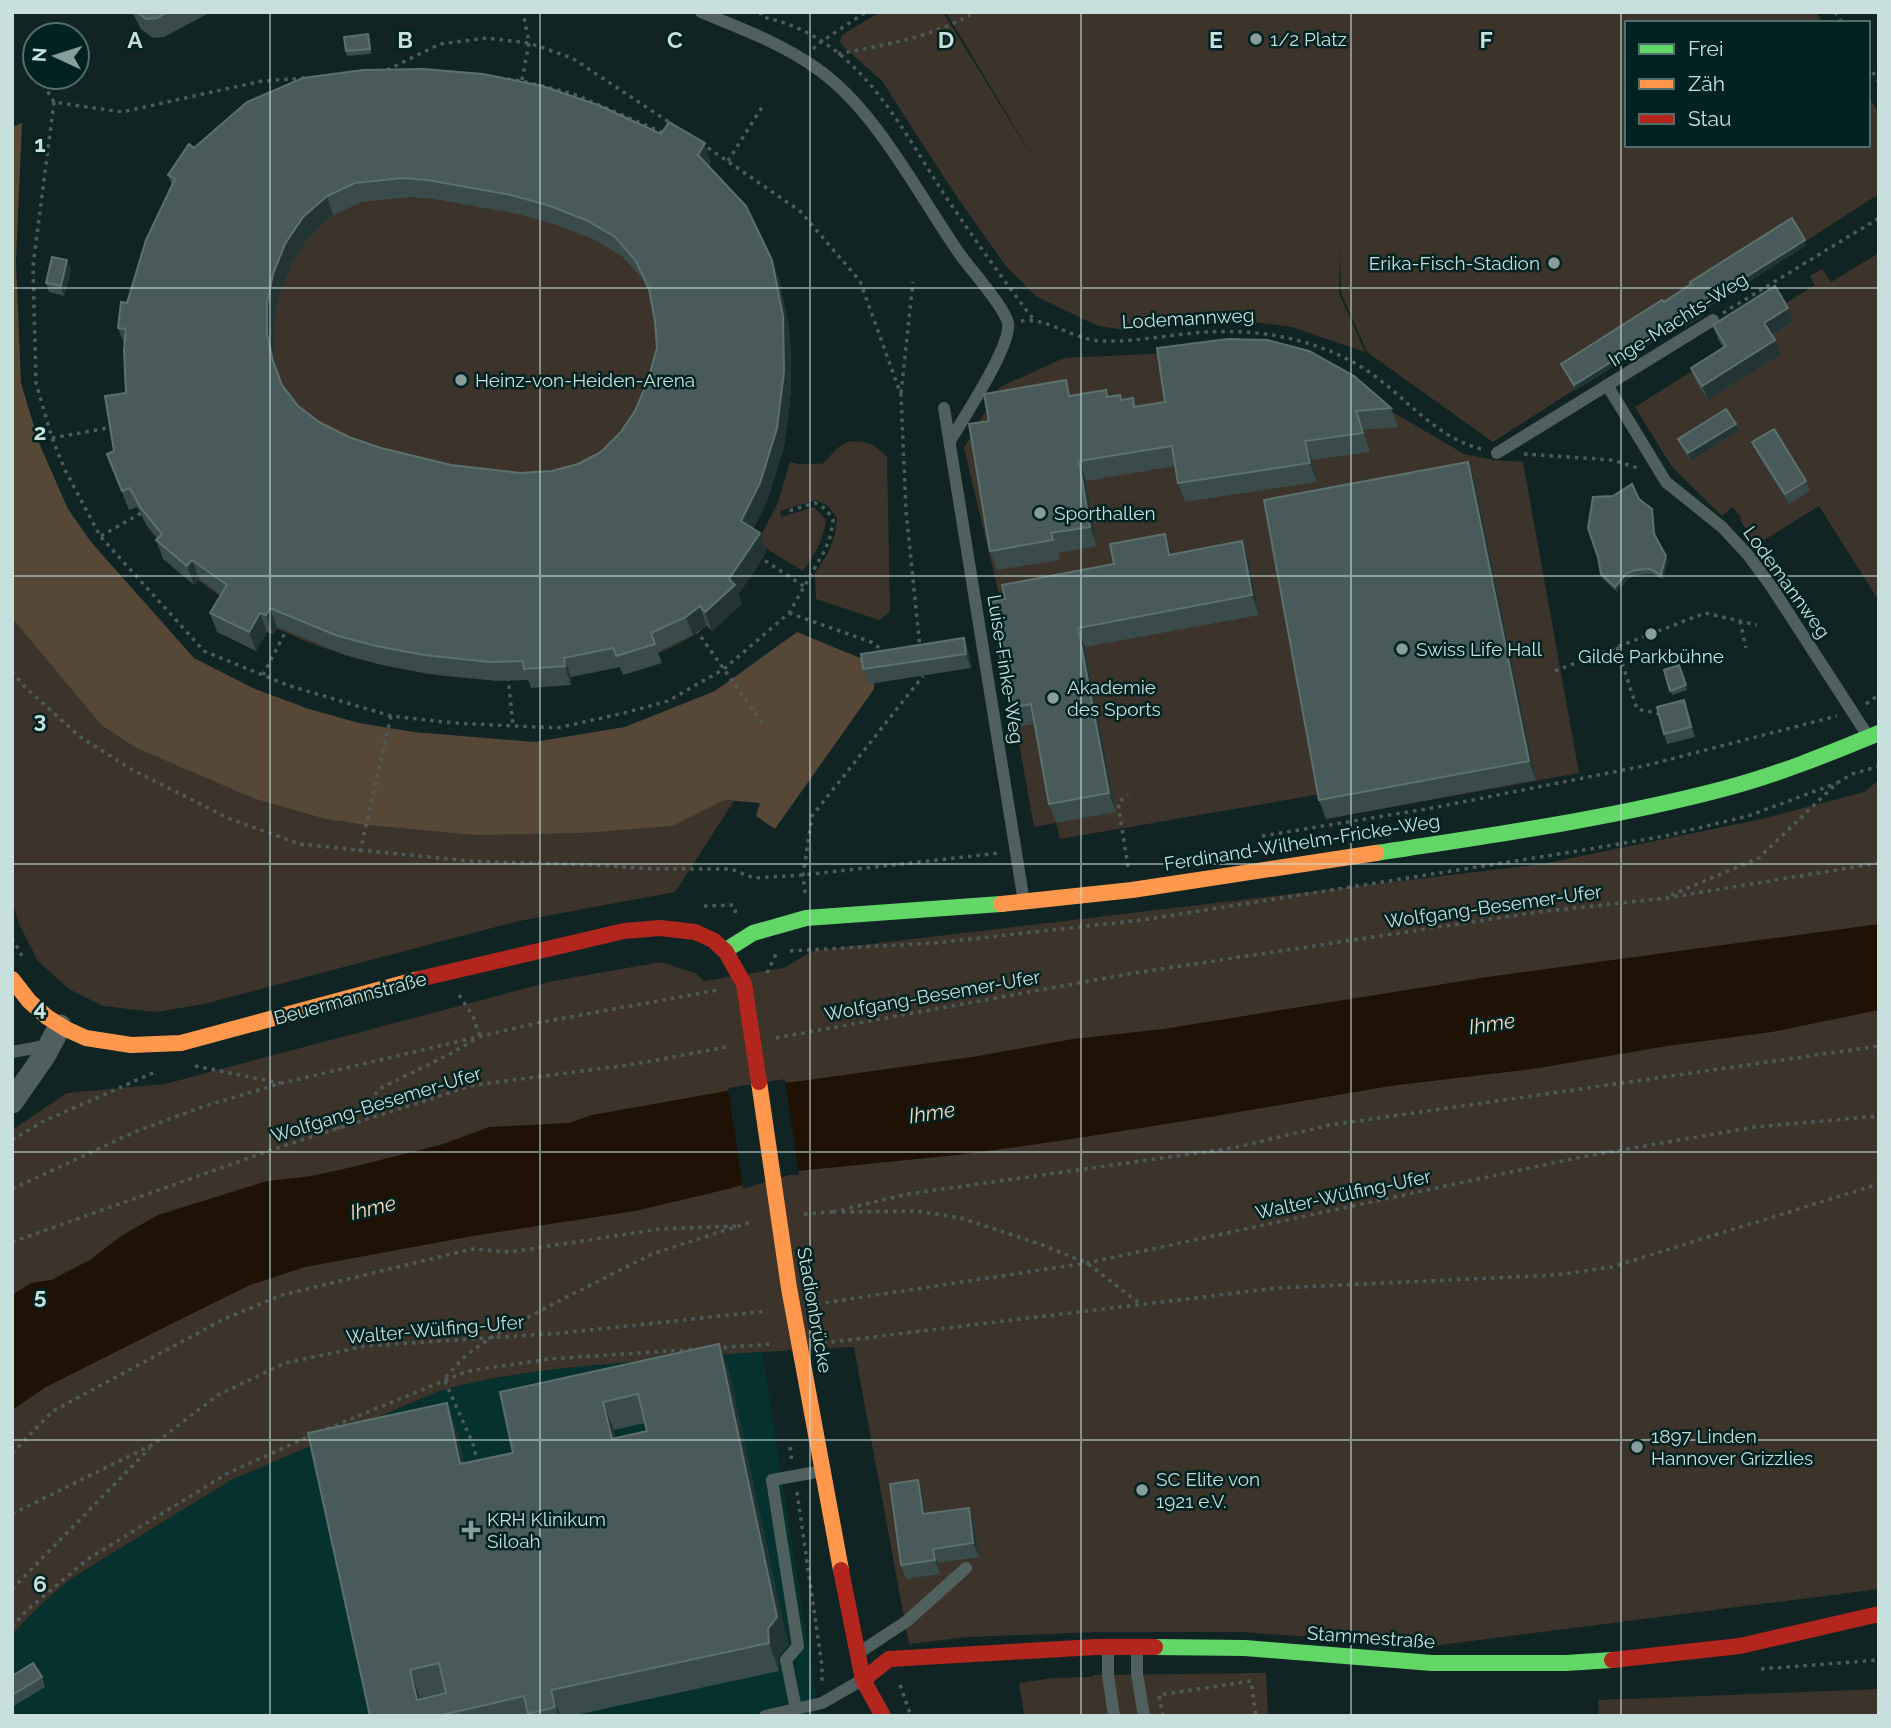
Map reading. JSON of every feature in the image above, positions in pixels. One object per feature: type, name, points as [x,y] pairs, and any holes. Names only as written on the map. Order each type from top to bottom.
[{"type":"street","name":"Ferdinand-Wilhelm-Fricke-Weg","points":[[726,950],[753,933],[806,918],[1024,902],[1132,890],[1268,871],[1576,821],[1723,789],[1806,763],[1874,735]]},
{"type":"street","name":"Beuermannstraße","points":[[12,979],[55,1035],[78,1035],[107,1044],[138,1047],[181,1043],[482,962],[626,931],[677,929],[712,939],[726,950]]},
{"type":"street","name":"Stadionbrücke","points":[[726,950],[735,961],[744,984],[798,1343],[856,1654],[863,1680],[883,1716]]},
{"type":"street","points":[[12,1102],[23,1090],[55,1035]]},
{"type":"street","name":"Stammestraße","points":[[889,1659],[1138,1647],[1245,1648],[1432,1663],[1566,1663],[1661,1656],[1740,1646],[1879,1614]]},
{"type":"street","points":[[856,1704],[863,1680],[889,1659]]},
{"type":"lane","points":[[701,12],[765,39],[818,69],[867,114],[959,254],[1003,312],[1008,324],[1002,351],[950,441]]},
{"type":"lane","name":"Inge-Machts-Weg","points":[[1497,453],[1713,320]]},
{"type":"lane","points":[[1606,386],[1666,482]]},
{"type":"lane","name":"Luise-Finke-Weg","points":[[944,408],[1024,902]]},
{"type":"lane","name":"Lodemannweg","points":[[1666,482],[1722,527],[1748,555],[1853,712],[1874,735]]},
{"type":"lane","points":[[12,1052],[55,1035]]},
{"type":"lane","points":[[796,1709],[786,1660],[799,1646],[772,1480],[822,1471]]},
{"type":"lane","points":[[856,1654],[907,1621],[966,1568]]},
{"type":"lane","points":[[1108,1647],[1108,1675],[1114,1716]]},
{"type":"lane","points":[[1138,1647],[1138,1674],[1144,1716]]},
{"type":"lane","points":[[765,1716],[822,1703],[863,1680]]},
{"type":"path","points":[[520,92],[529,43],[523,12]]},
{"type":"path","points":[[780,20],[781,12]]},
{"type":"path","points":[[803,60],[821,41],[866,12]]},
{"type":"path","points":[[838,54],[914,39],[947,28],[970,15]]},
{"type":"path","points":[[399,72],[387,71],[440,44],[487,38],[529,43],[572,58],[672,124]]},
{"type":"path","points":[[490,76],[574,94],[669,134]]},
{"type":"path","points":[[54,102],[122,112],[262,81],[311,78]]},
{"type":"path","points":[[47,91],[54,102],[33,266],[36,383],[52,438],[65,470],[100,536],[204,651],[287,685],[391,716],[454,723],[557,728],[624,713],[668,701],[724,668],[789,613],[825,550],[833,520],[826,509],[815,503],[785,512]]},
{"type":"path","points":[[728,161],[764,104]]},
{"type":"path","points":[[693,139],[800,211],[860,281],[901,395]]},
{"type":"path","name":"Inge-Machts-Weg","points":[[1713,320],[1879,218]]},
{"type":"path","points":[[913,282],[901,395],[906,511],[920,648]]},
{"type":"path","name":"Lodemannweg","points":[[1008,324],[1033,319],[1069,334],[1099,341],[1131,341],[1177,334],[1232,331],[1287,337],[1320,346],[1352,361],[1393,389],[1435,427],[1468,446],[1497,453],[1612,460],[1638,468],[1666,482]]},
{"type":"path","points":[[52,438],[116,426]]},
{"type":"path","points":[[100,536],[150,509]]},
{"type":"path","points":[[750,551],[805,587]]},
{"type":"path","points":[[789,613],[871,642],[892,656]]},
{"type":"path","points":[[1555,671],[1705,613],[1756,625]]},
{"type":"path","points":[[263,675],[294,616]]},
{"type":"path","points":[[1740,621],[1746,648]]},
{"type":"path","points":[[694,628],[763,724]]},
{"type":"path","points":[[1617,647],[1637,709],[1663,714]]},
{"type":"path","points":[[507,668],[513,726]]},
{"type":"path","points":[[803,875],[812,816],[923,676],[913,669]]},
{"type":"path","points":[[12,672],[79,736],[143,776],[228,818],[299,844],[469,861],[595,864],[652,869],[731,869],[754,878],[1016,851]]},
{"type":"path","points":[[1262,836],[1432,808],[1644,766],[1853,712]]},
{"type":"path","points":[[360,852],[391,716]]},
{"type":"path","points":[[1666,898],[1759,858],[1837,783],[1852,774],[1879,766]]},
{"type":"path","points":[[1128,795],[1118,803],[1132,890]]},
{"type":"path","name":"Wolfgang-Besemer-Ufer","points":[[764,1040],[1128,974],[1525,914],[1666,898],[1879,863]]},
{"type":"path","points":[[12,1189],[137,1131],[205,1106],[282,1083],[537,1023],[723,989]]},
{"type":"path","points":[[449,992],[458,995],[473,1016],[480,1037]]},
{"type":"path","points":[[335,1130],[383,1087],[480,1037]]},
{"type":"path","name":"Wolfgang-Besemer-Ufer","points":[[12,1242],[280,1147],[474,1085],[629,1065],[737,1045]]},
{"type":"path","points":[[833,1212],[908,1194],[1233,1148],[1330,1125],[1879,1046]]},
{"type":"path","points":[[189,1065],[282,1083]]},
{"type":"path","points":[[12,1140],[42,1122],[163,1068]]},
{"type":"path","name":"Walter-Wülfing-Ufer","points":[[813,1304],[1087,1263],[1581,1157],[1755,1127],[1879,1116]]},
{"type":"path","points":[[798,1343],[825,1343],[1277,1288],[1556,1275],[1612,1268],[1879,1184]]},
{"type":"path","points":[[812,1213],[916,1211],[961,1218],[1037,1242],[1087,1263],[1140,1304]]},
{"type":"path","points":[[12,1453],[53,1411],[224,1320],[282,1295],[472,1249],[510,1252],[660,1229],[742,1225],[652,1254],[495,1335],[466,1355],[443,1379]]},
{"type":"path","name":"Walter-Wülfing-Ufer","points":[[12,1514],[154,1444],[218,1395],[285,1363],[366,1346],[495,1335],[562,1333],[774,1311]]},
{"type":"path","points":[[12,1627],[27,1610],[88,1559],[228,1473],[353,1416],[443,1379],[468,1371],[550,1359],[774,1344]]},
{"type":"path","points":[[443,1379],[473,1444],[478,1466]]},
{"type":"path","points":[[788,1436],[822,1666],[822,1703]]},
{"type":"path","points":[[12,1589],[154,1444]]},
{"type":"path","points":[[889,1659],[911,1716]]},
{"type":"path","points":[[1163,1716],[1160,1695],[1251,1681],[1256,1716]]},
{"type":"shaded area","points":[[880,12],[943,12],[1044,176],[946,12],[1816,12],[1822,21],[1625,21],[1625,147],[1870,147],[1870,99],[1879,113],[1879,194],[1493,442],[1367,352],[1341,293],[1340,248],[1339,293],[1365,352],[1292,327],[1254,322],[1188,322],[1132,331],[1098,326],[1037,297],[1005,265],[951,188],[882,81],[842,45],[842,35]]},
{"type":"shaded area","name":"Heinz-von-Heiden-Arena","points":[[254,121],[779,279],[790,337],[788,417],[778,466],[748,540],[766,552],[744,587],[716,618],[694,635],[632,663],[560,677],[482,679],[402,669],[325,648],[254,617],[193,576],[147,526]]},
{"type":"shaded area","points":[[22,123],[16,262],[21,383],[39,443],[68,509],[91,542],[194,658],[255,689],[309,709],[359,723],[414,732],[534,742],[625,727],[715,691],[797,632],[865,660],[869,683],[874,683],[874,689],[775,829],[756,816],[760,803],[725,800],[673,826],[581,833],[474,835],[325,819],[255,799],[136,748],[101,725],[12,618],[12,127]]},
{"type":"shaded area","points":[[1879,253],[1879,601],[1819,506],[1756,545],[1740,520],[1742,518],[1732,507],[1722,516],[1672,467],[1635,407],[1724,351],[1783,305],[1815,285],[1810,276],[1822,269],[1831,282]]},
{"type":"shaded area","points":[[1252,349],[1374,401],[1464,454],[1523,462],[1579,773],[1326,819],[1321,794],[1060,839],[1056,823],[1034,827],[997,621],[1005,619],[964,448],[1000,387],[1064,358]]},
{"type":"shaded area","points":[[852,441],[871,444],[887,457],[890,612],[879,620],[816,599],[815,573],[828,553],[837,518],[827,505],[816,500],[780,511],[781,517],[814,507],[826,520],[818,547],[803,571],[757,543],[777,505],[790,462],[822,464],[838,448]]},
{"type":"shaded area","points":[[12,618],[101,725],[136,748],[255,799],[325,819],[474,835],[673,826],[725,800],[734,801],[675,892],[519,921],[204,1004],[156,1012],[103,1006],[69,989],[38,961],[19,924],[12,901]]},
{"type":"shaded area","points":[[1879,780],[1879,1589],[1432,1646],[1243,1632],[1095,1632],[969,1637],[909,1644],[854,1347],[713,1355],[557,1369],[509,1375],[439,1391],[231,1480],[69,1580],[12,1635],[12,1130],[67,1093],[165,1084],[553,981],[661,962],[695,973],[704,981],[784,968],[812,951],[1542,864],[1762,819],[1864,792]]},
{"type":"shaded area","name":"KRH Klinikum Siloah","points":[[762,1351],[819,1716],[12,1716],[12,1635],[32,1613],[69,1580],[231,1480],[439,1391],[468,1383],[549,1369]]},
{"type":"shaded area","points":[[1266,1673],[1268,1714],[1278,1716],[1016,1716],[1024,1714],[1019,1683],[1093,1675]]},
{"type":"shaded area","points":[[1879,1689],[1879,1716],[1599,1716],[1598,1700]]},
{"type":"water","name":"Ihme","points":[[1879,924],[1879,1010],[1772,1032],[1667,1046],[1533,1069],[1390,1086],[1059,1141],[957,1155],[788,1172],[635,1211],[473,1236],[305,1267],[250,1285],[46,1387],[12,1410],[12,1295],[31,1283],[51,1280],[90,1260],[121,1236],[158,1215],[267,1181],[312,1176],[357,1166],[443,1144],[489,1127],[569,1123],[592,1115],[766,1084],[972,1057],[1073,1039],[1163,1029],[1494,976]]},
{"type":"pier","points":[[785,1079],[799,1175],[789,1175],[743,1189],[728,1088]]},
{"type":"building","points":[[137,12],[167,12],[157,18],[146,19]]},
{"type":"building","points":[[368,34],[370,49],[346,51],[344,37]]},
{"type":"building","name":"Heinz-von-Heiden-Arena","points":[[423,69],[483,74],[542,86],[598,105],[661,134],[669,122],[705,143],[698,155],[746,206],[772,260],[783,316],[784,372],[777,428],[760,483],[741,521],[760,533],[729,579],[735,585],[705,612],[700,606],[686,617],[651,633],[655,644],[616,656],[613,648],[564,658],[565,666],[524,669],[523,661],[490,662],[424,655],[376,646],[338,636],[270,608],[266,615],[260,613],[249,632],[210,613],[227,585],[192,560],[187,566],[156,540],[162,534],[140,507],[130,488],[122,491],[107,454],[114,451],[105,396],[126,393],[126,329],[118,328],[121,302],[127,303],[146,240],[175,179],[168,175],[189,144],[194,148],[247,102],[303,78],[363,70]],"holes":[[[403,178],[511,195],[550,206],[586,220],[615,237],[636,261],[649,289],[657,348],[635,411],[620,433],[601,452],[578,464],[552,471],[520,473],[451,465],[381,448],[349,437],[319,422],[298,406],[282,385],[267,334],[267,304],[273,274],[285,244],[303,217],[327,196],[355,183]]]},
{"type":"building","points":[[1792,218],[1805,240],[1698,307],[1701,311],[1683,322],[1681,318],[1574,385],[1561,364],[1662,300],[1664,302],[1691,284],[1690,282]]},
{"type":"building","points":[[52,257],[67,260],[61,286],[46,283]]},
{"type":"building","points":[[1775,286],[1788,308],[1764,323],[1775,340],[1702,386],[1691,368],[1726,346],[1713,325]]},
{"type":"building","points":[[1228,339],[1267,340],[1309,351],[1354,376],[1391,408],[1356,411],[1363,433],[1305,441],[1310,463],[1178,483],[1172,446],[1079,461],[1090,527],[1051,533],[1053,540],[990,551],[969,424],[989,421],[984,394],[1066,380],[1069,396],[1106,390],[1107,397],[1120,395],[1121,400],[1133,398],[1134,407],[1165,402],[1157,348]]},
{"type":"building","points":[[1726,409],[1736,424],[1688,453],[1678,439]]},
{"type":"building","points":[[1774,429],[1806,481],[1785,494],[1752,442]]},
{"type":"building","name":"Swiss Life Hall","points":[[1468,462],[1529,761],[1319,800],[1264,500]]},
{"type":"building","points":[[1632,484],[1639,499],[1652,509],[1654,534],[1666,556],[1661,575],[1650,569],[1635,570],[1627,573],[1615,587],[1601,574],[1588,528],[1593,497],[1613,496]]},
{"type":"building","name":"Akademie des Sports","points":[[1165,534],[1169,555],[1242,541],[1252,595],[1078,628],[1109,793],[1049,804],[1031,704],[1010,708],[990,602],[1005,599],[1002,585],[1114,564],[1110,544]]},
{"type":"building","points":[[964,638],[966,654],[863,669],[861,654]]},
{"type":"building","points":[[1679,665],[1686,685],[1670,691],[1664,670]]},
{"type":"building","points":[[1684,700],[1691,727],[1664,734],[1657,707]]},
{"type":"building","points":[[719,1344],[777,1617],[768,1629],[769,1643],[551,1690],[555,1707],[528,1714],[524,1696],[438,1716],[370,1716],[308,1433],[447,1403],[460,1464],[513,1453],[500,1392]],"holes":[[[638,1394],[647,1431],[612,1439],[603,1402]],[[439,1663],[446,1693],[417,1700],[410,1670]]]},
{"type":"building","points":[[918,1480],[923,1514],[969,1508],[973,1543],[933,1549],[935,1560],[901,1565],[890,1484]]},
{"type":"building","points":[[33,1663],[42,1677],[12,1695],[12,1676]]},
{"type":"traffic: fast","points":[[1376,853],[1550,826],[1680,800],[1763,777],[1879,733]]},
{"type":"traffic: fast","points":[[726,950],[753,933],[806,918],[1001,904]]},
{"type":"traffic: fast","points":[[1155,1647],[1245,1648],[1432,1663],[1566,1663],[1612,1660]]},
{"type":"traffic: slow","points":[[1001,904],[1132,890],[1376,853]]},
{"type":"traffic: slow","points":[[12,979],[29,1001],[66,1029],[86,1038],[131,1045],[181,1043],[419,979]]},
{"type":"traffic: slow","points":[[759,1082],[789,1288],[841,1570]]},
{"type":"traffic: jam","points":[[419,979],[624,931],[660,928],[695,932],[713,940],[726,952],[744,984],[759,1082]]},
{"type":"traffic: jam","points":[[841,1570],[863,1680],[883,1716]]},
{"type":"traffic: jam","points":[[1612,1660],[1740,1646],[1879,1614]]},
{"type":"traffic: jam","points":[[863,1680],[889,1659],[1096,1647],[1155,1647]]},
{"type":"place","name":"1/2 Platz","points":[[1256,39]]},
{"type":"place","name":"Erika-Fisch-Stadion","points":[[1554,263]]},
{"type":"place","name":"Heinz-von-Heiden-Arena","points":[[461,380]]},
{"type":"place","name":"Sporthallen","points":[[1040,513]]},
{"type":"place","name":"Gilde Parkbühne","points":[[1651,634]]},
{"type":"place","name":"Swiss Life Hall","points":[[1402,649]]},
{"type":"place","name":"Akademie des Sports","points":[[1053,698]]},
{"type":"place","name":"1897 Linden Hannover Grizzlies","points":[[1637,1447]]},
{"type":"place","name":"SC Elite von 1921 e.V.","points":[[1142,1490]]},
{"type":"place","name":"KRH Klinikum Siloah","points":[[471,1530]]}]
